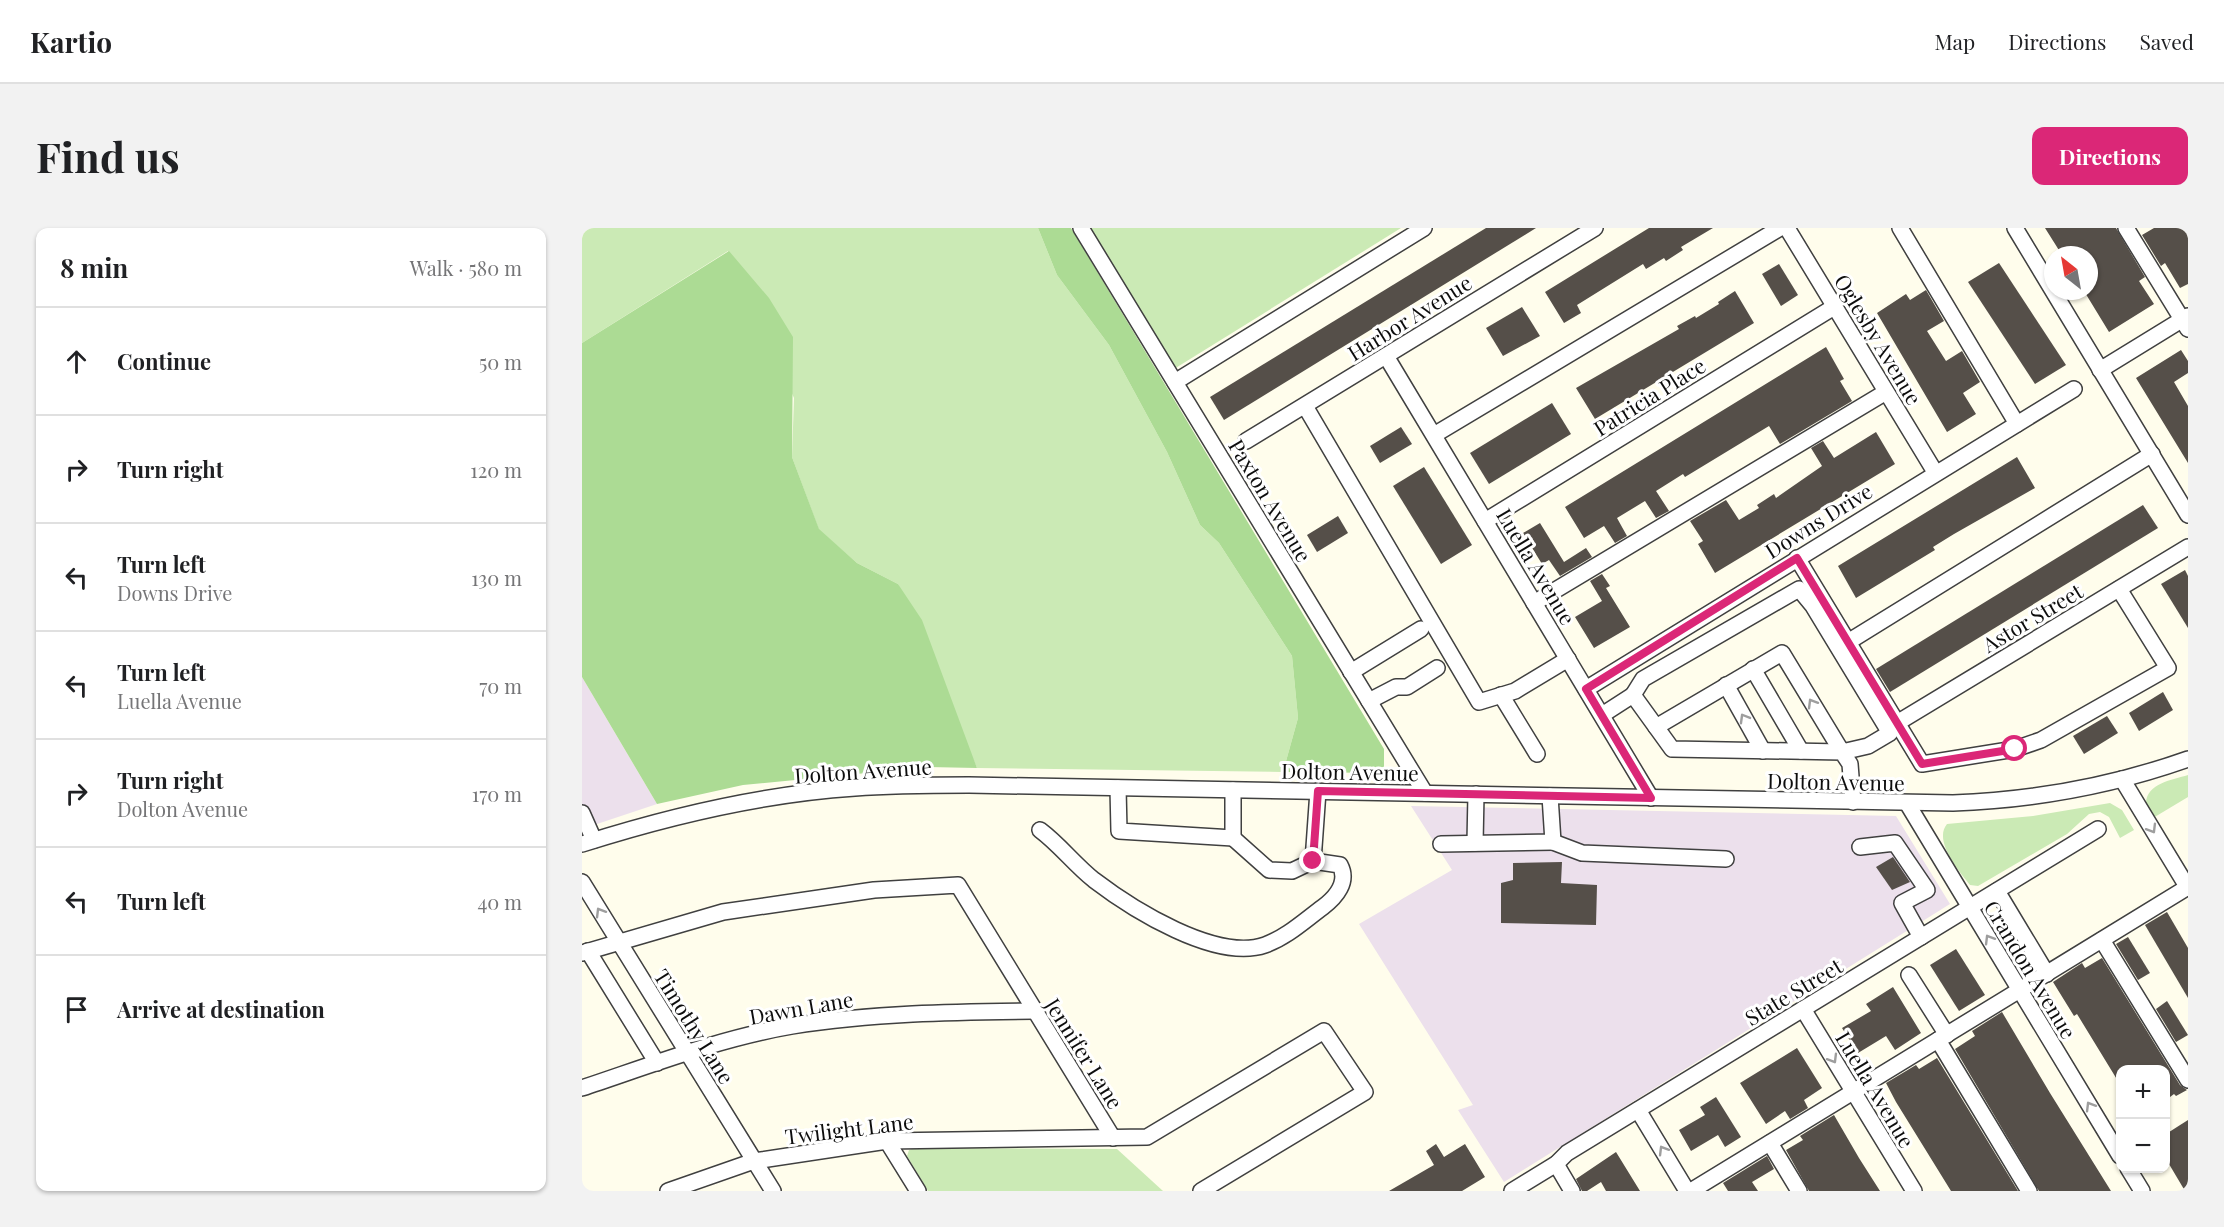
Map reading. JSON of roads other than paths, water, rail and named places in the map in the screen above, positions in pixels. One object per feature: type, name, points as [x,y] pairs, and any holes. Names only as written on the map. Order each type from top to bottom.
[{"type":"street","name":"Paxton Avenue","points":[[1081,228],[1425,793]]},
{"type":"street","points":[[1175,382],[1424,228]]},
{"type":"street","name":"Harbor Avenue","points":[[1246,441],[1595,228]]},
{"type":"street","points":[[1434,435],[1780,228]]},
{"type":"street","name":"Oglesby Avenue","points":[[1787,228],[1935,472]]},
{"type":"street","points":[[1900,228],[2017,424]]},
{"type":"street","points":[[2015,228],[2188,515]]},
{"type":"street","points":[[2100,369],[2186,321],[2126,228]]},
{"type":"street","name":"Patricia Place","points":[[1485,521],[1834,307]]},
{"type":"street","name":"Luella Avenue","points":[[1386,356],[1651,798]]},
{"type":"street","name":"Downs Drive","points":[[1586,689],[1935,472],[2074,389]]},
{"type":"street","points":[[1534,603],[1886,392]]},
{"type":"street","points":[[1305,406],[1479,702],[1515,691],[1568,659]]},
{"type":"street","points":[[1848,642],[2152,454]]},
{"type":"street","name":"Astor Street","points":[[1897,723],[2188,547]]},
{"type":"street","points":[[1797,558],[1922,764],[2015,749],[2041,740],[2168,668],[2119,589]]},
{"type":"street","points":[[1602,715],[1633,695],[1643,679],[1799,589],[1813,606],[1890,733],[1868,746],[1842,752],[1672,749],[1633,695]]},
{"type":"street","points":[[1351,672],[1421,629]]},
{"type":"street","points":[[1656,727],[1782,653],[1850,764],[1853,802]]},
{"type":"street","points":[[1369,701],[1396,687],[1407,687],[1437,668]]},
{"type":"street","points":[[1754,669],[1801,752]]},
{"type":"street","points":[[1726,685],[1763,751]]},
{"type":"street","points":[[1501,695],[1537,754]]},
{"type":"street","points":[[1638,1110],[1689,1191],[2188,888],[2122,779],[2188,759]]},
{"type":"street","name":"Dolton Avenue","points":[[588,842],[722,807],[854,788],[969,785],[1906,803],[1991,801],[2065,792],[2122,779]]},
{"type":"street","points":[[1040,830],[1058,844],[1093,879],[1126,902],[1176,929],[1228,947],[1244,949],[1264,945],[1286,935],[1328,903],[1342,886],[1344,872],[1340,865],[1313,861],[1292,871],[1269,870],[1233,838],[1119,831],[1118,788]]},
{"type":"street","points":[[1233,790],[1233,838]]},
{"type":"street","points":[[1313,861],[1318,791]]},
{"type":"street","points":[[1475,843],[1476,794]]},
{"type":"street","points":[[1550,796],[1553,842]]},
{"type":"street","name":"Crandon Avenue","points":[[1906,803],[2116,1148]]},
{"type":"street","points":[[582,813],[588,842]]},
{"type":"street","name":"State Street","points":[[1512,1191],[1556,1164],[1567,1153],[2098,829]]},
{"type":"street","points":[[1441,844],[1553,842],[1582,853],[1726,859]]},
{"type":"street","points":[[1860,847],[1895,843],[1927,890],[1902,903],[1921,937]]},
{"type":"street","name":"Timothy Lane","points":[[582,882],[773,1191]]},
{"type":"street","name":"Jennifer Lane","points":[[585,952],[723,912],[874,890],[958,885],[1113,1138],[1147,1137],[1324,1030],[1365,1092],[1201,1191]]},
{"type":"street","points":[[1997,891],[2047,974]]},
{"type":"street","points":[[2102,940],[2188,1080]]},
{"type":"street","points":[[585,952],[657,1063]]},
{"type":"street","points":[[1910,975],[1942,1037],[2029,1191]]},
{"type":"street","name":"Luella Avenue","points":[[1803,1009],[1914,1191]]},
{"type":"street","name":"Dawn Lane","points":[[582,1088],[687,1052],[791,1027],[901,1013],[1034,1011]]},
{"type":"street","name":"Twilight Lane","points":[[668,1191],[754,1161],[887,1141],[1113,1138]]},
{"type":"street","points":[[887,1141],[918,1191]]},
{"type":"street","points":[[1770,1143],[1799,1191]]},
{"type":"street","points":[[1556,1164],[1572,1191]]},
{"type":"street","points":[[2131,1173],[2142,1191]]}]
